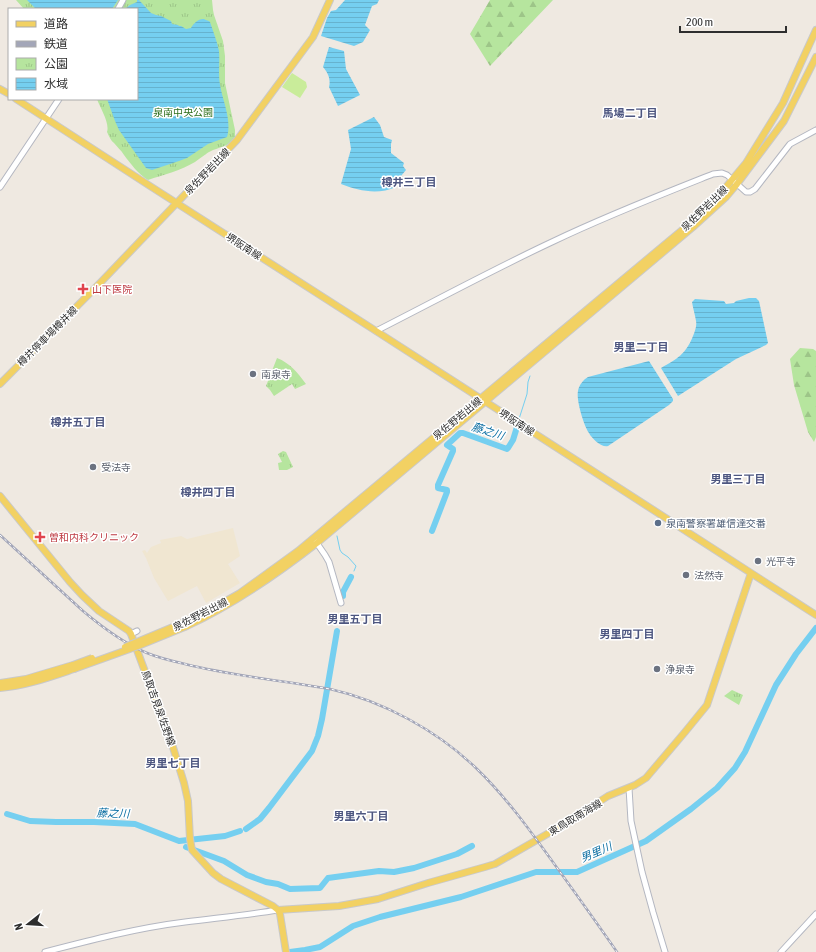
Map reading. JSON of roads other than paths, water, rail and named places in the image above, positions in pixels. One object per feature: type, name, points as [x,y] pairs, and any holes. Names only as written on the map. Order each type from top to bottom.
[{"type":"main road","name":"泉佐野岩出線","points":[[18,100],[177,203],[238,140],[313,37],[330,0]]},
{"type":"main road","name":"泉佐野岩出線","points":[[0,688],[44,679],[120,648],[186,624],[240,593],[315,541],[486,402],[693,227],[726,197],[783,103],[816,30]]},
{"type":"main road","name":"泉佐野岩出線","points":[[315,541],[480,398],[687,226],[721,193],[735,182],[784,121],[816,57]]},
{"type":"main road","name":"堺阪南線","points":[[177,203],[816,615]]},
{"type":"main road","name":"樽井停車場樽井線","points":[[0,384],[177,203]]},
{"type":"main road","name":"鳥取吉見泉佐野線","points":[[0,496],[82,595],[100,611],[129,631],[134,632],[184,783],[188,801],[191,844],[213,873],[221,879],[273,906],[279,912]]},
{"type":"main road","name":"東鳥取南海線","points":[[279,912],[339,906],[378,899],[495,864],[568,822],[608,796],[629,788],[646,778],[707,705],[751,573]]},
{"type":"main road","name":"泉佐野岩出線","points":[[0,683],[26,679],[73,667]]},
{"type":"main road","points":[[279,912],[286,952]]},
{"type":"street","points":[[0,188],[58,100]]},
{"type":"street","points":[[376,331],[550,242],[713,174],[722,173],[727,175],[746,192],[750,192],[754,190],[790,144],[816,130]]},
{"type":"street","points":[[315,541],[329,562],[341,603]]},
{"type":"street","points":[[629,788],[631,821],[642,872],[665,952]]},
{"type":"street","points":[[45,952],[82,942],[154,927],[184,922],[279,912]]},
{"type":"street","points":[[781,952],[816,914]]},
{"type":"water","points":[[27,0],[118,0],[113,8],[35,8]]},
{"type":"water","name":"泉南中央公園","points":[[137,0],[139,0],[151,13],[161,16],[171,21],[172,24],[186,29],[191,28],[201,19],[210,22],[219,51],[219,81],[228,124],[227,137],[208,144],[187,158],[152,170],[146,168],[119,130],[107,100],[138,100],[138,8],[126,8],[137,2]]},
{"type":"water","points":[[345,0],[379,0],[377,4],[372,6],[365,25],[370,30],[363,42],[354,46],[321,36],[331,11],[336,10]]},
{"type":"water","points":[[329,47],[344,51],[346,69],[360,95],[338,106],[329,87],[329,76],[323,67]]},
{"type":"water","points":[[374,117],[380,125],[384,137],[392,140],[391,153],[404,163],[403,166],[406,170],[401,176],[396,187],[382,191],[355,189],[341,184],[351,149],[348,130]]},
{"type":"water","points":[[749,298],[756,298],[759,301],[768,343],[736,359],[678,396],[661,368],[672,362],[684,352],[690,342],[696,325],[692,302],[695,299],[724,301],[726,304]]},
{"type":"water","points":[[649,361],[673,401],[608,446],[603,446],[590,435],[587,430],[579,406],[578,395],[580,385],[588,377]]},
{"type":"waterway","name":"藤之川","points":[[519,419],[527,394],[530,376]]},
{"type":"waterway","name":"藤之川","points":[[432,531],[447,492],[447,490],[438,488],[453,451],[453,449],[447,445],[460,433],[463,433],[507,449],[513,440],[517,427]]},
{"type":"waterway","points":[[337,536],[340,550],[356,566],[354,571]]},
{"type":"waterway","name":"藤之川","points":[[343,596],[343,592],[351,577]]},
{"type":"waterway","name":"男里川","points":[[290,952],[320,947],[353,926],[380,917],[461,897],[536,872],[577,872],[646,841],[691,809],[717,788],[735,768],[745,752],[776,685],[796,654],[816,628]]},
{"type":"waterway","name":"藤之川","points":[[246,829],[260,819],[312,751],[318,736],[322,719],[337,631]]},
{"type":"waterway","name":"藤之川","points":[[7,814],[30,821],[135,824],[179,841],[225,836],[240,831]]},
{"type":"waterway","points":[[186,847],[224,861],[247,875],[290,889],[320,888],[328,878],[379,871],[394,872],[414,868],[457,854],[472,846]]},
{"type":"railway","points":[[0,535],[90,617],[113,634],[138,649],[161,658],[198,667],[330,689],[350,694],[370,701],[409,719],[445,742],[462,755],[488,780],[518,816],[537,840],[617,952]]},
{"type":"place","name":"山下医院","points":[[83,289]]},
{"type":"place","name":"南泉寺","points":[[253,374]]},
{"type":"place","name":"受法寺","points":[[93,467]]},
{"type":"place","name":"泉南警察署雄信達交番","points":[[658,523]]},
{"type":"place","name":"曽和内科クリニック","points":[[40,537]]},
{"type":"place","name":"光平寺","points":[[758,561]]},
{"type":"place","name":"法然寺","points":[[686,575]]},
{"type":"place","name":"浄泉寺","points":[[657,669]]},
{"type":"district","name":"馬場二丁目","points":[[630,113]]},
{"type":"district","name":"樽井三丁目","points":[[409,182]]},
{"type":"district","name":"男里二丁目","points":[[641,347]]},
{"type":"district","name":"樽井五丁目","points":[[78,422]]},
{"type":"district","name":"男里三丁目","points":[[738,479]]},
{"type":"district","name":"樽井四丁目","points":[[208,492]]},
{"type":"district","name":"男里五丁目","points":[[355,619]]},
{"type":"district","name":"男里四丁目","points":[[627,634]]},
{"type":"district","name":"男里七丁目","points":[[173,763]]},
{"type":"district","name":"男里六丁目","points":[[361,816]]}]
